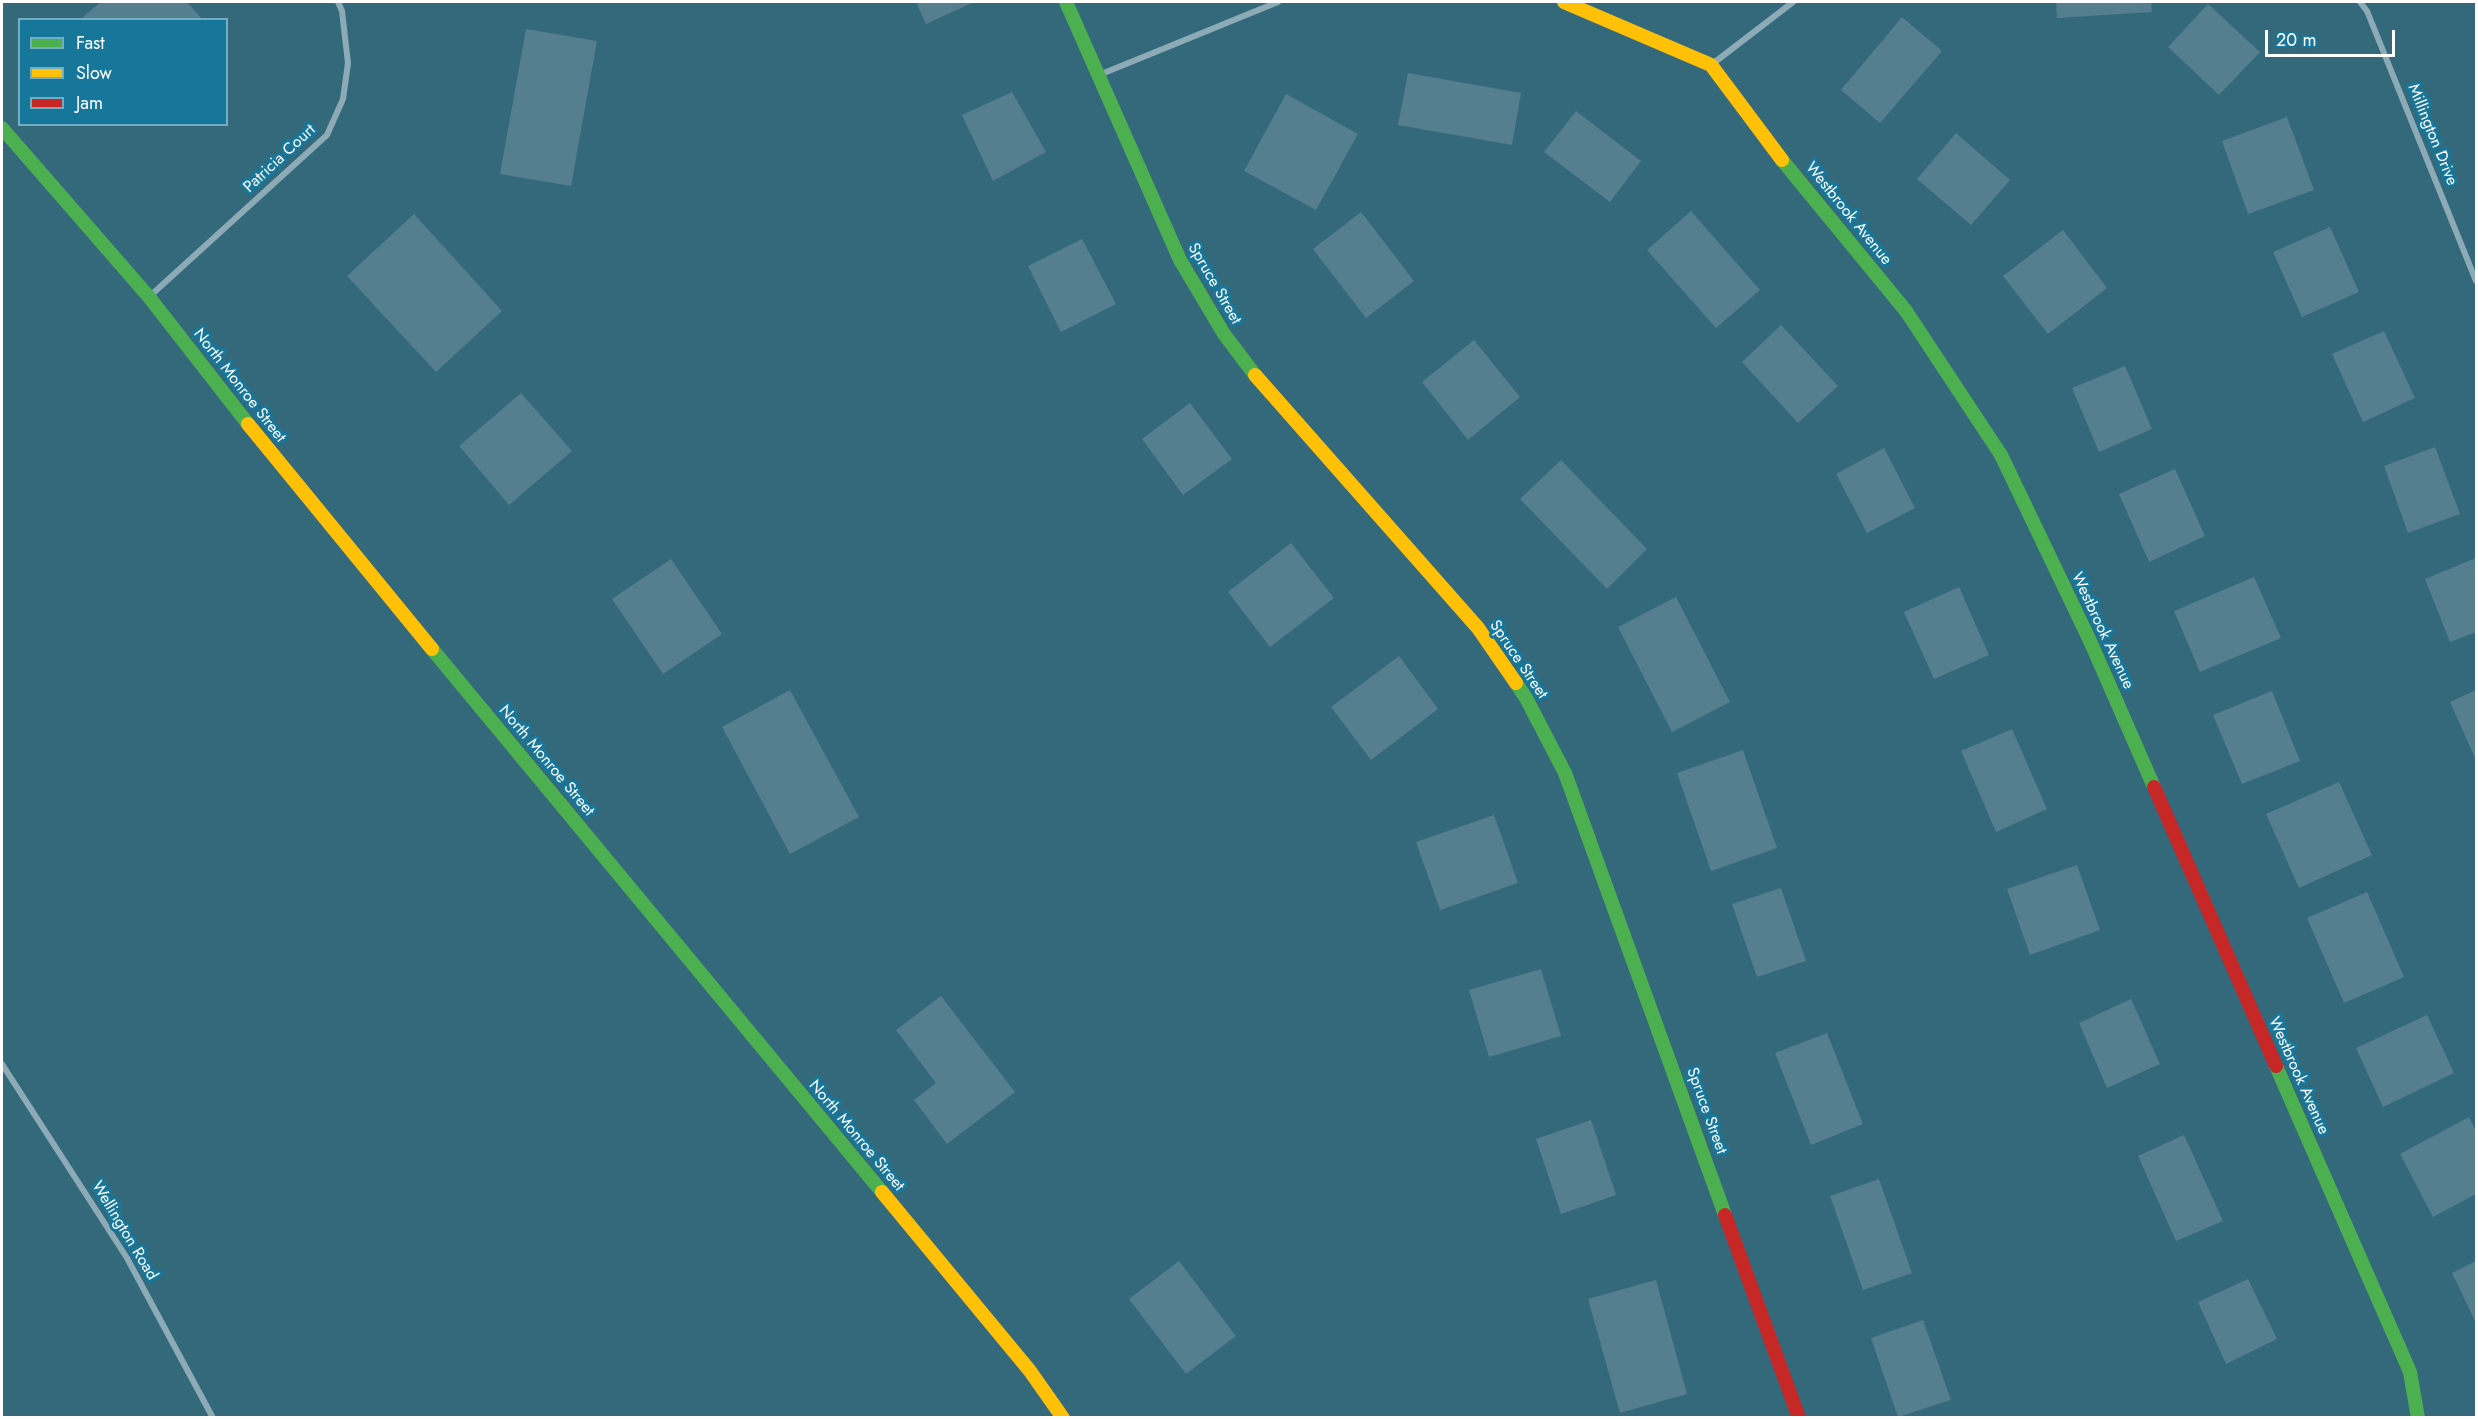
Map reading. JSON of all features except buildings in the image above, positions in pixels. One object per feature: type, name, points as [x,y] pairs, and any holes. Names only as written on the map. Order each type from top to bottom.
[{"type":"street","name":"Patricia Court","points":[[149,297],[327,135],[343,99],[348,63],[342,11],[338,2]]},
{"type":"street","name":"Spruce Street","points":[[1066,2],[1167,234],[1224,334],[1266,389],[1478,628],[1526,698],[1556,754],[1573,793],[1799,1418]]},
{"type":"street","points":[[1099,75],[1278,2]]},
{"type":"street","points":[[1564,2],[1711,65],[1793,2]]},
{"type":"street","name":"Millington Drive","points":[[2360,2],[2367,11],[2476,281]]},
{"type":"street","name":"Westbrook Avenue","points":[[1711,65],[1770,146],[1906,311],[2001,455],[2091,643],[2410,1372],[2418,1418]]},
{"type":"street","name":"North Monroe Street","points":[[2,128],[149,297],[259,439],[1030,1371],[1063,1418]]},
{"type":"street","name":"Wellington Road","points":[[2,1064],[127,1258],[213,1418]]},
{"type":"traffic: fast","points":[[1066,2],[1180,260],[1224,334],[1255,375]]},
{"type":"traffic: fast","points":[[2,128],[149,297],[248,424]]},
{"type":"traffic: fast","points":[[1782,160],[1906,311],[2001,455],[2091,643],[2154,787]]},
{"type":"traffic: fast","points":[[432,649],[882,1192]]},
{"type":"traffic: fast","points":[[1516,683],[1565,773],[1725,1215]]},
{"type":"traffic: fast","points":[[2276,1066],[2410,1372],[2418,1418]]},
{"type":"traffic: slow","points":[[1564,2],[1711,65],[1782,160]]},
{"type":"traffic: slow","points":[[1255,375],[1478,628],[1516,683]]},
{"type":"traffic: slow","points":[[248,424],[432,649]]},
{"type":"traffic: slow","points":[[882,1192],[1030,1371],[1063,1418]]},
{"type":"traffic: jam","points":[[2154,787],[2276,1066]]},
{"type":"traffic: jam","points":[[1725,1215],[1799,1418]]}]
